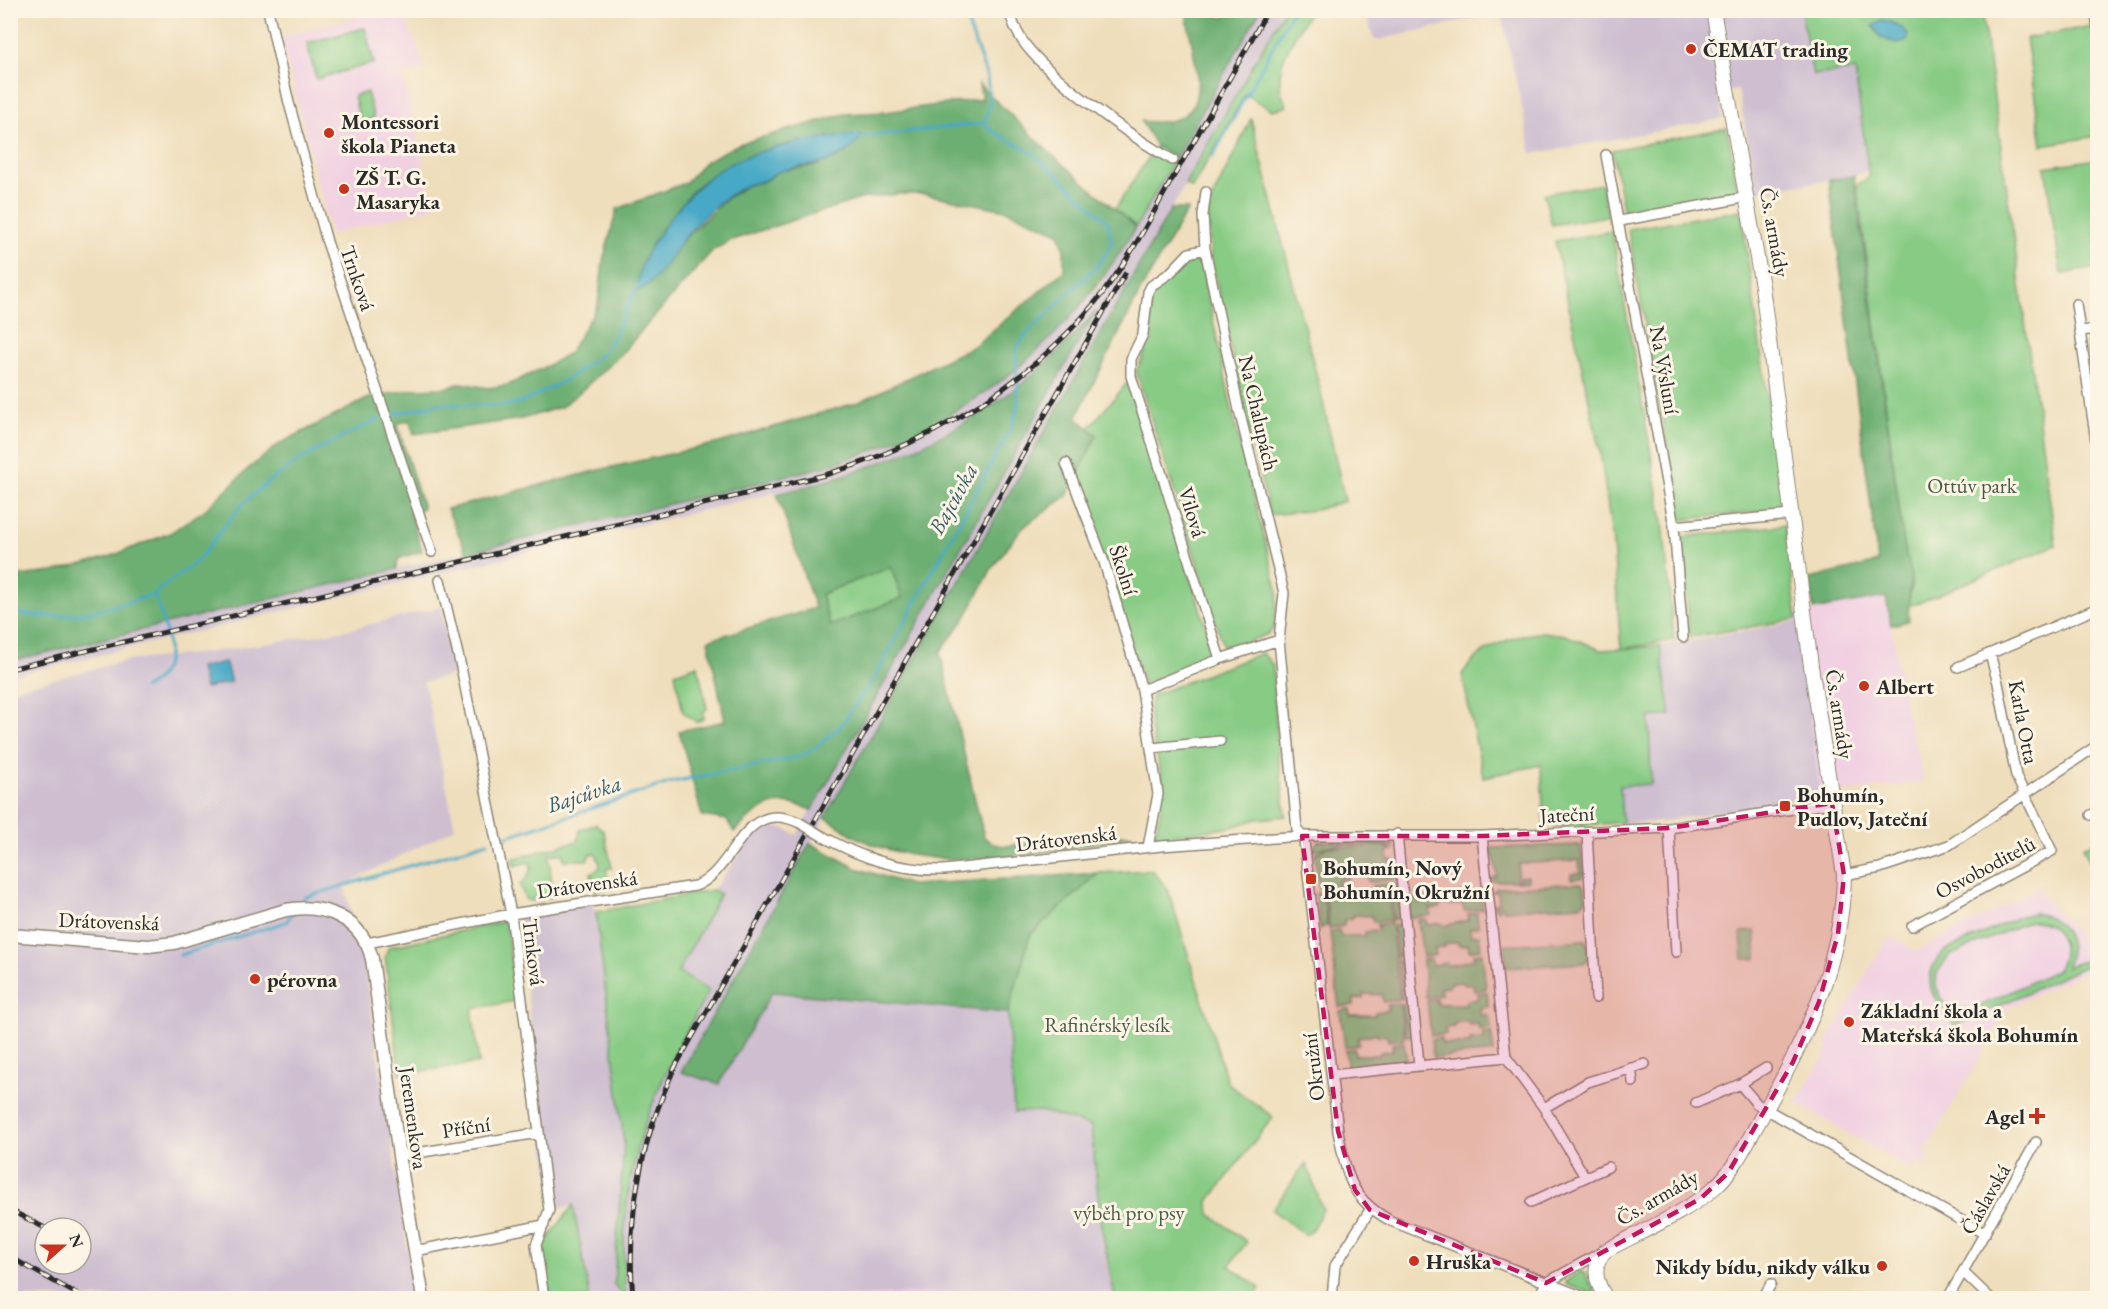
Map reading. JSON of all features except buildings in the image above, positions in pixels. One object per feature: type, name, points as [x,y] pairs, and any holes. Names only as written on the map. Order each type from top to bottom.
[{"type":"main road","name":"Čs. armády","points":[[1605,1251],[1700,1199],[1717,1186],[1735,1163],[1793,1062],[1819,1002],[1838,934],[1844,875],[1791,515],[1772,353],[1748,197],[1713,10]]},
{"type":"main road","points":[[1605,1251],[1598,1261],[1596,1275],[1606,1299]]},
{"type":"street","name":"Trnková","points":[[268,10],[292,114],[327,242],[432,552]]},
{"type":"street","points":[[1009,10],[1022,40],[1044,64],[1099,109],[1173,160]]},
{"type":"street","points":[[2095,10],[2097,27]]},
{"type":"street","name":"Na Výsluní","points":[[1606,155],[1620,221],[1674,526],[1683,637]]},
{"type":"street","name":"Na Chalupách","points":[[1206,192],[1203,215],[1205,249],[1239,411],[1284,593],[1279,640],[1297,829],[1302,836]]},
{"type":"street","points":[[1620,221],[1748,197]]},
{"type":"street","name":"Vilová","points":[[1205,249],[1189,253],[1170,273],[1151,286],[1148,292],[1143,334],[1131,359],[1131,376],[1220,659]]},
{"type":"street","points":[[2076,304],[2097,455]]},
{"type":"street","points":[[2080,332],[2097,329]]},
{"type":"street","name":"Školní","points":[[1066,463],[1104,562],[1142,690],[1152,748],[1158,806],[1148,847]]},
{"type":"street","points":[[1674,526],[1791,515]]},
{"type":"street","name":"Trnková","points":[[440,580],[461,667],[511,914],[549,1210],[536,1245],[544,1299]]},
{"type":"street","points":[[1958,667],[2097,608]]},
{"type":"street","points":[[1142,690],[1220,659],[1279,640]]},
{"type":"street","name":"Karla Otta","points":[[1990,654],[2016,776],[2024,796]]},
{"type":"street","points":[[1152,748],[1220,741]]},
{"type":"street","name":"Osvoboditelů","points":[[1844,875],[1890,865],[1949,845],[2097,745]]},
{"type":"street","name":"Osvoboditelů","points":[[1912,926],[2052,852],[2024,796]]},
{"type":"street","name":"Jateční","points":[[1302,836],[1397,834],[1482,836],[1669,828],[1832,803]]},
{"type":"street","name":"Drátovenská","points":[[10,935],[148,946],[174,943],[286,910],[305,907],[336,914],[352,925],[367,943],[511,914],[695,886],[707,881],[718,872],[743,834],[759,822],[779,817],[800,823],[870,859],[903,868],[930,871],[965,869],[1148,847]]},
{"type":"street","points":[[1669,828],[1676,952]]},
{"type":"street","points":[[1587,832],[1596,998]]},
{"type":"street","points":[[1397,834],[1419,1065]]},
{"type":"street","points":[[1148,847],[1302,836]]},
{"type":"street","name":"Okružní","points":[[1302,836],[1346,1169],[1355,1190],[1370,1210]]},
{"type":"street","points":[[1482,836],[1506,1057],[1544,1108],[1585,1178]]},
{"type":"street","name":"Jeremenkova","points":[[367,943],[372,959],[399,1156],[423,1299]]},
{"type":"street","points":[[1332,1075],[1506,1057]]},
{"type":"street","points":[[1544,1108],[1588,1082],[1645,1064]]},
{"type":"street","points":[[1631,1068],[1633,1082]]},
{"type":"street","points":[[1696,1103],[1740,1084],[1766,1068]]},
{"type":"street","points":[[1740,1084],[1754,1101],[1766,1109],[1985,1234]]},
{"type":"street","name":"Příční","points":[[399,1156],[538,1133]]},
{"type":"street","name":"Čáslavská","points":[[1948,1299],[2036,1142]]},
{"type":"street","points":[[1531,1202],[1608,1167]]},
{"type":"street","points":[[1332,1299],[1335,1266],[1370,1210],[1586,1299]]},
{"type":"street","points":[[415,1251],[544,1226]]},
{"type":"street","name":"Čs. armády","points":[[1546,1283],[1605,1251]]},
{"type":"street","points":[[1964,1273],[1990,1299]]},
{"type":"street","points":[[1538,1299],[1546,1283]]},
{"type":"street","points":[[1763,1299],[1771,1284]]},
{"type":"highlighted area","points":[[1832,803],[1844,875],[1838,934],[1819,1002],[1793,1062],[1728,1173],[1700,1199],[1546,1283],[1391,1221],[1370,1210],[1355,1190],[1338,1131],[1302,836],[1482,836],[1669,828]]},
{"type":"shaded area","points":[[380,11],[402,11],[425,68],[402,74],[434,207],[331,234],[281,37]]},
{"type":"shaded area","points":[[1260,11],[1284,11],[681,1072],[719,1083],[772,992],[1008,1013],[1014,1112],[1042,1111],[1091,1126],[1101,1224],[1115,1294],[1015,1290],[809,1298],[626,1298],[624,1222],[632,1165],[657,1088],[709,991],[678,972],[720,894],[713,890],[755,834],[770,827],[783,828],[797,835],[1093,315],[1044,366],[988,408],[934,442],[853,474],[11,676],[10,661],[823,467],[848,460],[955,413],[1034,355],[1100,285],[1142,217]]},
{"type":"shaded area","points":[[1365,11],[1801,11],[1813,75],[1855,69],[1868,170],[1854,176],[1757,191],[1738,90],[1719,92],[1723,119],[1532,154],[1502,16],[1495,14],[1377,40],[1373,38]]},
{"type":"shaded area","points":[[1886,597],[1907,716],[1924,781],[1820,795],[1797,614]]},
{"type":"shaded area","points":[[441,607],[456,674],[424,682],[455,828],[344,885],[362,951],[415,1298],[11,1298],[11,690],[125,661],[212,652],[347,630]]},
{"type":"shaded area","points":[[1798,621],[1820,795],[1661,822],[1622,823],[1620,786],[1651,784],[1649,717],[1671,715],[1660,646]]},
{"type":"shaded area","points":[[2039,888],[2046,902],[2078,933],[2093,968],[2009,1007],[1924,1153],[1930,1157],[1926,1165],[1919,1161],[1912,1170],[1796,1103],[1830,1047],[1825,1044],[1889,936],[1917,951]]},
{"type":"shaded area","points":[[594,903],[624,1143],[614,1284],[620,1298],[590,1298],[573,1206],[553,1208],[517,914]]},
{"type":"shaded area","points":[[1019,1290],[1019,1298],[809,1298],[809,1297]]},
{"type":"shaded area","points":[[1028,1290],[1115,1294],[1115,1298],[1028,1298]]},
{"type":"green space","points":[[1186,11],[1212,11],[1223,18],[1236,11],[1260,11],[1176,157],[1156,146],[1141,121],[1168,121],[1185,115],[1194,103],[1197,87],[1196,69]]},
{"type":"green space","points":[[1284,11],[1310,11],[1290,45],[1281,68],[1280,81],[1287,106],[1272,110],[1245,94],[1192,188],[1185,184]]},
{"type":"green space","name":"Ottúv park","points":[[1801,11],[1982,11],[2056,545],[1916,604],[1908,605],[1912,586],[1905,553],[1857,185],[1869,177],[1855,70],[1813,75]]},
{"type":"green space","points":[[2093,26],[2097,55],[2097,136],[2042,145],[2026,38]]},
{"type":"green space","points":[[365,28],[374,63],[316,79],[307,43]]},
{"type":"green space","points":[[979,84],[1051,154],[1136,227],[1107,272],[1075,312],[1041,348],[1004,379],[964,406],[921,430],[874,450],[823,467],[467,553],[447,509],[603,469],[719,443],[859,402],[974,346],[1064,271],[1064,248],[1059,233],[1006,210],[924,194],[898,194],[860,199],[732,240],[713,250],[622,353],[561,407],[522,419],[414,434],[409,420],[397,424],[423,508],[410,513],[422,551],[398,559],[397,569],[11,661],[11,580],[18,576],[53,572],[109,557],[170,533],[206,509],[248,469],[281,443],[369,398],[415,389],[445,388],[462,383],[488,388],[508,385],[569,353],[598,305],[603,261],[617,209],[685,183],[706,161],[739,144],[844,114],[886,112],[982,99]],"holes":[[[807,142],[819,165],[779,171],[764,181],[748,185],[727,198],[682,241],[662,270],[683,204],[692,191],[705,180],[738,162],[775,149]]]},
{"type":"green space","points":[[367,92],[374,118],[360,122],[354,96]]},
{"type":"green space","points":[[1251,119],[1319,385],[1345,501],[1315,510],[1270,515],[1246,421],[1210,253],[1208,207]]},
{"type":"green space","points":[[1727,128],[1738,193],[1624,213],[1612,150]]},
{"type":"green space","points":[[1156,146],[1176,157],[1136,227],[1115,209]]},
{"type":"green space","points":[[2097,159],[2097,268],[2061,274],[2045,167]]},
{"type":"green space","points":[[1854,176],[1905,553],[1911,578],[1909,621],[1891,625],[1886,597],[1814,610],[1809,579],[1878,562],[1829,180]]},
{"type":"green space","points":[[1602,184],[1608,216],[1552,225],[1544,194]]},
{"type":"green space","points":[[1171,209],[1188,209],[1143,286],[1076,418],[1097,435],[1067,496],[1022,528],[992,568],[966,617],[940,652],[984,837],[993,844],[1005,846],[1104,835],[1133,835],[1031,854],[961,859],[926,857],[892,851],[860,839],[825,817]]},
{"type":"green space","points":[[1741,210],[1783,509],[1680,520],[1628,229]]},
{"type":"green space","points":[[1612,231],[1663,522],[1674,640],[1621,649],[1613,544],[1601,457],[1555,241]]},
{"type":"green space","points":[[1199,254],[1234,420],[1278,592],[1274,628],[1268,634],[1225,651],[1136,371],[1148,343],[1151,315],[1150,295],[1153,289]]},
{"type":"green space","points":[[1096,311],[812,810],[799,805],[778,803],[761,810],[734,832],[727,820],[702,816],[679,731],[725,721],[708,640],[815,608],[777,494],[869,467],[912,450],[952,430],[991,407],[1062,348]],"holes":[[[891,567],[902,598],[830,626],[821,594]]]},
{"type":"green space","points":[[2097,333],[2097,426],[2086,343],[2090,335]]},
{"type":"green space","points":[[1128,382],[1215,655],[1144,684],[1066,455]]},
{"type":"green space","points":[[1785,525],[1797,619],[1690,637],[1682,537]]},
{"type":"green space","points":[[891,567],[902,598],[830,626],[821,594]]},
{"type":"green space","points":[[1542,632],[1565,635],[1601,650],[1660,646],[1671,715],[1649,717],[1651,784],[1620,786],[1622,823],[1544,826],[1541,765],[1483,777],[1462,674],[1478,656],[1497,644]]},
{"type":"green space","points":[[1262,653],[1273,665],[1278,754],[1286,816],[1257,819],[1228,828],[1154,837],[1160,815],[1162,785],[1150,724],[1150,704],[1153,695]]},
{"type":"green space","points":[[698,665],[707,709],[703,712],[704,719],[696,722],[683,712],[675,673]]},
{"type":"green space","points":[[596,824],[604,832],[612,868],[606,869],[608,880],[613,880],[613,888],[595,891],[591,873],[601,867],[596,854],[590,854],[587,860],[564,860],[563,853],[549,855],[553,897],[530,901],[525,899],[520,884],[527,878],[532,866],[528,862],[514,866],[512,859],[578,841],[580,830]]},
{"type":"green space","points":[[1318,841],[1390,841],[1394,847],[1352,844],[1312,851]]},
{"type":"green space","points":[[2095,842],[2098,869],[2094,871],[2083,847]]},
{"type":"green space","points":[[810,843],[856,868],[911,885],[1099,873],[1030,935],[1008,1013],[772,992],[719,1084],[681,1072]]},
{"type":"green space","points":[[1580,845],[1585,872],[1581,878],[1571,879],[1571,874],[1580,873],[1579,860],[1519,864],[1516,880],[1519,880],[1519,877],[1528,876],[1528,881],[1491,881],[1490,878],[1497,877],[1494,856],[1488,856],[1488,850],[1492,848]]},
{"type":"green space","points":[[1382,846],[1393,850],[1387,852],[1388,860],[1393,860],[1395,879],[1369,882],[1367,876],[1348,875],[1348,879],[1339,880],[1339,886],[1319,889],[1315,854],[1327,847]]},
{"type":"green space","name":"Rafinérský lesík","points":[[1152,870],[1168,889],[1228,1084],[1273,1117],[1209,1201],[1210,1214],[1247,1242],[1229,1266],[1260,1288],[1254,1298],[1115,1298],[1101,1224],[1091,1126],[1042,1111],[1014,1112],[1008,1013],[1030,935],[1099,873]]},
{"type":"green space","points":[[1581,883],[1585,887],[1586,900],[1580,905],[1503,910],[1502,907],[1498,907],[1498,910],[1493,904],[1499,903],[1498,892],[1492,892],[1497,888]]},
{"type":"green space","points":[[1387,884],[1391,920],[1373,922],[1372,916],[1353,915],[1353,918],[1344,920],[1344,926],[1329,928],[1325,891],[1334,890],[1335,896],[1360,896],[1360,893],[1373,891],[1372,886]]},
{"type":"green space","points":[[1390,885],[1398,885],[1401,915],[1399,919],[1393,920]]},
{"type":"green space","points":[[713,890],[720,894],[678,972],[709,991],[669,1065],[641,1138],[631,1175],[626,1213],[624,1254],[626,1298],[624,1298],[614,1284],[624,1143],[596,912]]},
{"type":"green space","points":[[1480,891],[1483,909],[1464,911],[1463,905],[1440,904],[1440,908],[1430,909],[1431,915],[1409,918],[1407,900]]},
{"type":"green space","points":[[1323,892],[1327,925],[1320,929],[1316,893]]},
{"type":"green space","points":[[1477,913],[1478,927],[1470,928],[1471,936],[1479,935],[1481,949],[1469,951],[1468,944],[1459,946],[1458,942],[1445,944],[1445,947],[1435,949],[1436,955],[1423,957],[1418,920],[1426,919],[1427,925],[1442,923],[1443,926],[1469,920],[1468,914]]},
{"type":"green space","points":[[2034,913],[2052,919],[2065,931],[2068,939],[2070,957],[2067,967],[2084,960],[2086,966],[1954,1026],[1951,1020],[1958,1016],[1940,1005],[1931,988],[1932,968],[1937,959],[1945,951],[2021,916]],"holes":[[[2030,921],[2048,925],[2060,936],[2063,952],[2057,970],[1974,1009],[1956,1009],[1941,999],[1936,985],[1937,973],[1949,956]]]},
{"type":"green space","points":[[506,921],[515,1001],[472,1009],[479,1063],[400,1074],[385,956],[389,947]]},
{"type":"green space","points":[[1391,923],[1400,999],[1383,1002],[1382,995],[1363,994],[1363,998],[1354,999],[1354,1005],[1339,1007],[1330,931],[1339,930],[1341,936],[1365,936],[1365,932],[1378,931],[1377,925]]},
{"type":"green space","points":[[1402,924],[1406,954],[1397,957],[1394,925]]},
{"type":"green space","points":[[1755,931],[1757,959],[1743,959],[1741,932]]},
{"type":"green space","points":[[1585,940],[1588,945],[1589,958],[1584,963],[1505,968],[1500,964],[1507,963],[1505,952],[1499,953],[1502,945]]},
{"type":"green space","points":[[1482,953],[1486,989],[1474,991],[1473,984],[1450,983],[1449,987],[1440,988],[1441,995],[1426,997],[1423,960],[1431,959],[1432,965],[1447,963],[1447,966],[1474,959],[1474,954]]},
{"type":"green space","points":[[1398,959],[1399,962],[1406,961],[1410,998],[1402,999]]},
{"type":"green space","points":[[1487,992],[1488,1007],[1480,1008],[1481,1015],[1489,1015],[1491,1028],[1479,1030],[1478,1024],[1469,1025],[1468,1021],[1455,1023],[1454,1027],[1445,1028],[1446,1034],[1431,1036],[1427,1000],[1436,999],[1437,1004],[1466,1004],[1466,1001],[1478,999],[1478,993]]},
{"type":"green space","points":[[1400,1003],[1404,1039],[1388,1041],[1387,1035],[1378,1036],[1377,1033],[1358,1038],[1359,1045],[1345,1047],[1340,1011],[1349,1009],[1350,1015],[1375,1015],[1375,1012],[1388,1010],[1387,1005]]},
{"type":"green space","points":[[1410,1004],[1414,1036],[1406,1036],[1402,1005]]},
{"type":"green space","points":[[1491,1032],[1494,1052],[1433,1058],[1431,1040],[1441,1038],[1442,1044],[1470,1044],[1470,1040],[1484,1039],[1483,1033]]},
{"type":"green space","points":[[1404,1043],[1407,1062],[1348,1070],[1345,1050],[1354,1049],[1355,1055],[1380,1055],[1380,1052],[1393,1050],[1392,1044]]},
{"type":"green space","points":[[1306,1163],[1323,1210],[1310,1233],[1305,1235],[1272,1210]]},
{"type":"green space","points":[[573,1205],[590,1298],[514,1298],[550,1292],[542,1247]]},
{"type":"green space","points":[[1580,1271],[1584,1273],[1597,1295],[1567,1285],[1565,1282]]},
{"type":"water","points":[[1881,20],[1893,23],[1902,29],[1908,34],[1907,41],[1897,44],[1880,37],[1873,26]]},
{"type":"water","points":[[860,134],[862,136],[853,146],[835,159],[779,172],[730,195],[688,233],[657,276],[637,291],[641,266],[657,236],[688,197],[719,170],[751,155],[788,144]]},
{"type":"water","points":[[225,662],[231,682],[205,688],[200,668]]},
{"type":"waterway","name":"Bajcůvka","points":[[505,837],[672,782],[798,757],[814,749],[840,727],[873,680],[1011,428],[1018,406],[1016,350],[1025,336],[1097,266],[1112,244],[1108,222],[1033,153],[987,128],[985,123],[990,101],[987,77],[963,10]]},
{"type":"waterway","points":[[1213,156],[1293,10]]},
{"type":"waterway","points":[[860,137],[985,123]]},
{"type":"waterway","points":[[394,414],[438,404],[502,406],[522,402],[566,380],[601,355],[613,338],[638,285]]},
{"type":"waterway","points":[[145,688],[157,679],[168,658],[166,633],[155,594],[198,560],[244,503],[274,478],[308,456],[379,419]]},
{"type":"waterway","points":[[10,611],[47,616],[83,613],[155,594]]},
{"type":"waterway","name":"Bajcůvka","points":[[300,905],[306,897],[488,842]]},
{"type":"waterway","name":"Bajcůvka","points":[[180,955],[286,922],[292,914]]},
{"type":"railway","points":[[10,669],[825,475],[905,445],[943,426],[980,405],[1014,380],[1077,323],[1105,290],[1140,236],[1268,10]]},
{"type":"railway","points":[[633,1298],[632,1238],[638,1181],[652,1125],[674,1069],[1125,274]]},
{"type":"railway","points":[[10,1210],[33,1222]]},
{"type":"railway","points":[[10,1257],[84,1298]]},
{"type":"place","name":"ČEMAT trading","points":[[1691,49]]},
{"type":"place","name":"Montessori škola Pianeta","points":[[329,133]]},
{"type":"place","name":"ZŠ T. G. Masaryka","points":[[344,189]]},
{"type":"place","name":"Albert","points":[[1864,686]]},
{"type":"place","name":"Bohumín, Pudlov, Jateční","points":[[1785,806]]},
{"type":"place","name":"Bohumín, Nový Bohumín, Okružní","points":[[1311,879]]},
{"type":"place","name":"pérovna","points":[[255,979]]},
{"type":"place","name":"Základní škola a Mateřská škola Bohumín","points":[[1849,1022]]},
{"type":"place","name":"Agel","points":[[2037,1116]]},
{"type":"place","name":"Hruška","points":[[1414,1261]]},
{"type":"place","name":"Nikdy bídu, nikdy válku","points":[[1882,1266]]},
{"type":"park label","name":"výběh pro psy","points":[[1129,1212]]}]
